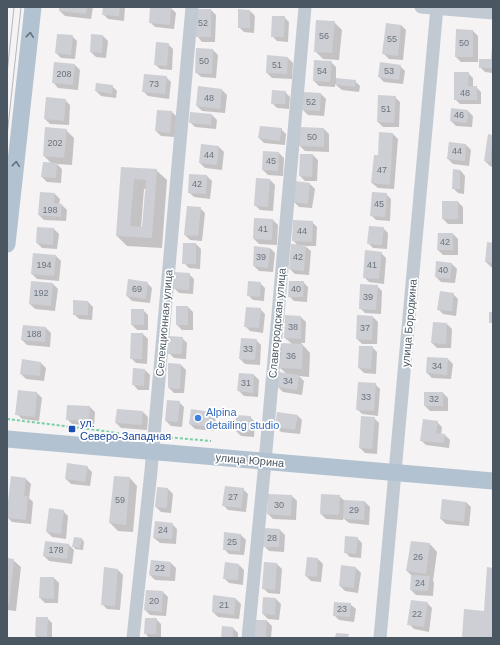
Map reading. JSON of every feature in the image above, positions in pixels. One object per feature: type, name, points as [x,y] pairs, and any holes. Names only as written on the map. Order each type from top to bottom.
[{"type":"main road","points":[[7,244],[33,7]]},
{"type":"main road","name":"улица Юрина","points":[[7,439],[153,444],[266,462],[493,481]]},
{"type":"street","name":"Селекционная улица","points":[[133,638],[153,444],[192,7]]},
{"type":"street","name":"Славгородская улица","points":[[248,638],[266,462],[305,7]]},
{"type":"street","points":[[421,7],[493,13]]},
{"type":"street","name":"улица Бородкина","points":[[380,638],[438,8]]},
{"type":"path","points":[[7,419],[117,433],[153,444],[214,442]]},
{"type":"building","points":[[59,7],[87,7],[86,14],[59,11]]},
{"type":"building","points":[[103,7],[120,7],[119,16],[102,15]]},
{"type":"building","points":[[150,7],[171,7],[170,25],[149,23]]},
{"type":"building","points":[[196,9],[211,9],[211,37],[195,37]]},
{"type":"building","points":[[238,9],[250,10],[250,28],[238,28]]},
{"type":"building","points":[[272,16],[285,16],[284,37],[271,37]]},
{"type":"building","points":[[316,20],[335,21],[332,53],[314,52]]},
{"type":"building","points":[[386,23],[401,25],[398,56],[382,54]]},
{"type":"building","points":[[456,29],[473,30],[473,57],[455,57]]},
{"type":"building","points":[[57,34],[73,35],[71,55],[55,53]]},
{"type":"building","points":[[91,34],[103,35],[102,53],[90,52]]},
{"type":"building","points":[[156,42],[169,43],[167,66],[154,65]]},
{"type":"building","points":[[492,47],[493,68],[479,68],[479,59],[491,59]]},
{"type":"building","points":[[196,48],[213,49],[212,74],[195,73]]},
{"type":"building","points":[[267,55],[288,57],[287,74],[266,73]]},
{"type":"building","points":[[314,60],[332,61],[330,82],[313,81]]},
{"type":"building","points":[[54,62],[75,64],[73,85],[52,83]]},
{"type":"building","points":[[380,62],[401,65],[399,80],[378,77]]},
{"type":"building","points":[[454,72],[469,72],[468,86],[477,86],[477,100],[454,100]]},
{"type":"building","points":[[144,74],[167,76],[165,94],[142,92]]},
{"type":"building","points":[[336,78],[356,80],[355,87],[336,85]]},
{"type":"building","points":[[96,83],[113,85],[112,94],[95,91]]},
{"type":"building","points":[[198,86],[222,89],[220,109],[196,106]]},
{"type":"building","points":[[272,90],[286,91],[285,104],[271,104]]},
{"type":"building","points":[[303,92],[321,93],[320,111],[302,110]]},
{"type":"building","points":[[378,95],[396,96],[394,123],[377,122]]},
{"type":"building","points":[[46,97],[66,99],[64,121],[44,119]]},
{"type":"building","points":[[451,108],[468,110],[467,123],[450,121]]},
{"type":"building","points":[[157,110],[172,111],[170,133],[155,131]]},
{"type":"building","points":[[190,112],[212,114],[211,125],[189,123]]},
{"type":"building","points":[[260,126],[282,128],[280,141],[258,138]]},
{"type":"building","points":[[45,127],[67,129],[64,158],[43,156]]},
{"type":"building","points":[[299,127],[324,128],[324,147],[299,146]]},
{"type":"building","points":[[379,132],[393,133],[390,185],[371,183],[374,155],[378,155]]},
{"type":"building","points":[[488,134],[493,135],[490,162],[484,161]]},
{"type":"building","points":[[449,142],[466,144],[465,161],[447,159]]},
{"type":"building","points":[[201,144],[219,146],[217,165],[199,163]]},
{"type":"building","points":[[263,151],[279,152],[278,171],[262,170]]},
{"type":"building","points":[[300,154],[313,154],[312,177],[299,176]]},
{"type":"building","points":[[43,162],[57,163],[56,178],[41,177]]},
{"type":"building","points":[[121,167],[157,169],[152,238],[116,236]],"holes":[[[134,179],[146,180],[142,227],[130,226]]]},
{"type":"building","points":[[453,169],[460,170],[460,189],[452,189]]},
{"type":"building","points":[[189,174],[207,175],[206,194],[188,193]]},
{"type":"building","points":[[256,178],[270,179],[268,207],[254,206]]},
{"type":"building","points":[[295,181],[310,183],[308,204],[293,202]]},
{"type":"building","points":[[40,192],[55,193],[54,203],[62,204],[61,217],[38,215]]},
{"type":"building","points":[[372,192],[387,193],[385,217],[370,216]]},
{"type":"building","points":[[442,201],[458,201],[458,219],[442,219]]},
{"type":"building","points":[[187,206],[201,207],[198,236],[184,235]]},
{"type":"building","points":[[254,218],[273,219],[272,240],[253,239]]},
{"type":"building","points":[[293,220],[313,221],[312,242],[292,241]]},
{"type":"building","points":[[369,226],[384,227],[382,245],[367,244]]},
{"type":"building","points":[[37,227],[54,228],[53,245],[36,243]]},
{"type":"building","points":[[438,233],[453,233],[453,250],[437,250]]},
{"type":"building","points":[[487,242],[493,243],[493,263],[485,262]]},
{"type":"building","points":[[183,243],[196,243],[196,264],[182,264]]},
{"type":"building","points":[[291,244],[306,245],[304,271],[289,269]]},
{"type":"building","points":[[254,246],[270,248],[268,268],[253,266]]},
{"type":"building","points":[[365,250],[382,252],[379,279],[363,278]]},
{"type":"building","points":[[33,253],[56,255],[54,276],[31,274]]},
{"type":"building","points":[[436,261],[452,263],[450,279],[435,277]]},
{"type":"building","points":[[174,272],[190,273],[189,290],[173,289]]},
{"type":"building","points":[[128,279],[148,282],[146,299],[126,296]]},
{"type":"building","points":[[31,281],[53,283],[51,306],[29,304]]},
{"type":"building","points":[[248,281],[261,282],[260,297],[247,296]]},
{"type":"building","points":[[289,281],[304,281],[303,297],[288,297]]},
{"type":"building","points":[[360,284],[378,285],[376,310],[359,309]]},
{"type":"building","points":[[440,291],[454,293],[452,311],[437,310]]},
{"type":"building","points":[[73,300],[88,301],[88,315],[73,315]]},
{"type":"building","points":[[176,306],[188,306],[188,325],[176,325]]},
{"type":"building","points":[[246,307],[261,308],[259,328],[244,327]]},
{"type":"building","points":[[131,309],[144,309],[144,325],[131,325]]},
{"type":"building","points":[[489,312],[493,312],[493,323],[489,323]]},
{"type":"building","points":[[285,315],[301,316],[301,339],[284,338]]},
{"type":"building","points":[[357,315],[373,316],[372,340],[356,339]]},
{"type":"building","points":[[433,322],[447,323],[446,344],[431,343]]},
{"type":"building","points":[[23,325],[46,327],[45,342],[21,340]]},
{"type":"building","points":[[131,333],[143,333],[142,359],[130,359]]},
{"type":"building","points":[[169,336],[183,337],[182,354],[168,354]]},
{"type":"building","points":[[241,338],[257,339],[255,360],[239,359]]},
{"type":"building","points":[[281,343],[303,344],[302,369],[279,368]]},
{"type":"building","points":[[359,346],[373,346],[371,369],[358,368]]},
{"type":"building","points":[[427,357],[448,358],[447,375],[426,373]]},
{"type":"building","points":[[22,359],[41,362],[40,376],[20,374]]},
{"type":"building","points":[[168,363],[181,364],[180,389],[168,388]]},
{"type":"building","points":[[133,368],[145,369],[144,386],[132,385]]},
{"type":"building","points":[[279,372],[299,375],[297,390],[277,387]]},
{"type":"building","points":[[239,373],[254,374],[253,393],[237,391]]},
{"type":"building","points":[[358,382],[376,383],[374,411],[356,410]]},
{"type":"building","points":[[18,390],[37,392],[35,417],[15,415]]},
{"type":"building","points":[[424,392],[443,392],[443,406],[424,406]]},
{"type":"building","points":[[167,400],[180,401],[178,422],[165,421]]},
{"type":"building","points":[[67,405],[90,406],[89,421],[66,420]]},
{"type":"building","points":[[117,409],[143,411],[142,425],[115,423]]},
{"type":"building","points":[[191,409],[211,412],[209,427],[189,424]]},
{"type":"building","points":[[277,412],[298,415],[295,430],[275,427]]},
{"type":"building","points":[[236,415],[251,416],[249,432],[235,431]]},
{"type":"building","points":[[361,416],[375,417],[372,449],[359,448]]},
{"type":"building","points":[[423,419],[438,421],[436,433],[445,434],[444,443],[420,441]]},
{"type":"building","points":[[67,463],[88,466],[85,482],[65,479]]},
{"type":"building","points":[[11,476],[26,478],[24,496],[28,496],[26,520],[7,518]]},
{"type":"building","points":[[114,476],[130,477],[126,525],[109,523]]},
{"type":"building","points":[[225,486],[244,488],[241,508],[222,506]]},
{"type":"building","points":[[157,487],[168,488],[167,508],[155,507]]},
{"type":"building","points":[[268,494],[292,495],[291,516],[267,514]]},
{"type":"building","points":[[321,494],[340,495],[339,515],[320,514]]},
{"type":"building","points":[[442,499],[466,502],[464,522],[440,519]]},
{"type":"building","points":[[344,500],[365,501],[364,520],[343,519]]},
{"type":"building","points":[[49,508],[64,510],[61,534],[46,532]]},
{"type":"building","points":[[155,521],[173,523],[172,539],[153,538]]},
{"type":"building","points":[[264,528],[280,529],[279,547],[263,547]]},
{"type":"building","points":[[224,532],[241,534],[240,551],[223,550]]},
{"type":"building","points":[[345,536],[358,537],[356,554],[344,553]]},
{"type":"building","points":[[74,537],[82,538],[80,548],[72,547]]},
{"type":"building","points":[[45,541],[69,544],[67,559],[43,556]]},
{"type":"building","points":[[411,541],[430,543],[426,574],[406,571]]},
{"type":"building","points":[[307,557],[318,558],[317,577],[305,576]]},
{"type":"building","points":[[7,558],[14,559],[9,604],[7,604]]},
{"type":"building","points":[[151,560],[171,562],[170,577],[149,575]]},
{"type":"building","points":[[225,562],[239,564],[238,580],[223,579]]},
{"type":"building","points":[[264,562],[277,563],[275,590],[262,589]]},
{"type":"building","points":[[341,565],[356,567],[354,588],[339,586]]},
{"type":"building","points":[[104,567],[118,569],[115,606],[101,605]]},
{"type":"building","points":[[487,567],[493,568],[493,638],[462,638],[464,609],[484,611]]},
{"type":"building","points":[[411,575],[430,576],[428,591],[410,590]]},
{"type":"building","points":[[40,577],[54,577],[54,599],[39,598]]},
{"type":"building","points":[[146,590],[163,591],[162,612],[144,610]]},
{"type":"building","points":[[213,595],[236,598],[234,615],[212,612]]},
{"type":"building","points":[[263,597],[276,598],[275,615],[262,614]]},
{"type":"building","points":[[411,600],[428,602],[424,627],[407,625]]},
{"type":"building","points":[[334,602],[351,603],[350,617],[333,616]]},
{"type":"building","points":[[36,617],[48,617],[47,637],[35,636]]},
{"type":"building","points":[[145,618],[157,618],[156,634],[144,634]]},
{"type":"building","points":[[255,620],[267,620],[266,638],[254,637]]},
{"type":"building","points":[[222,626],[233,627],[233,638],[221,638]]},
{"type":"building","points":[[336,633],[349,634],[348,638],[335,638]]},
{"type":"tram line","points":[[7,74],[14,7]]},
{"type":"tram line","points":[[7,136],[21,7]]},
{"type":"place","name":"Alpina detailing studio","points":[[198,418]]},
{"type":"place","name":"ул. Северо-Западная","points":[[72,429]]}]
